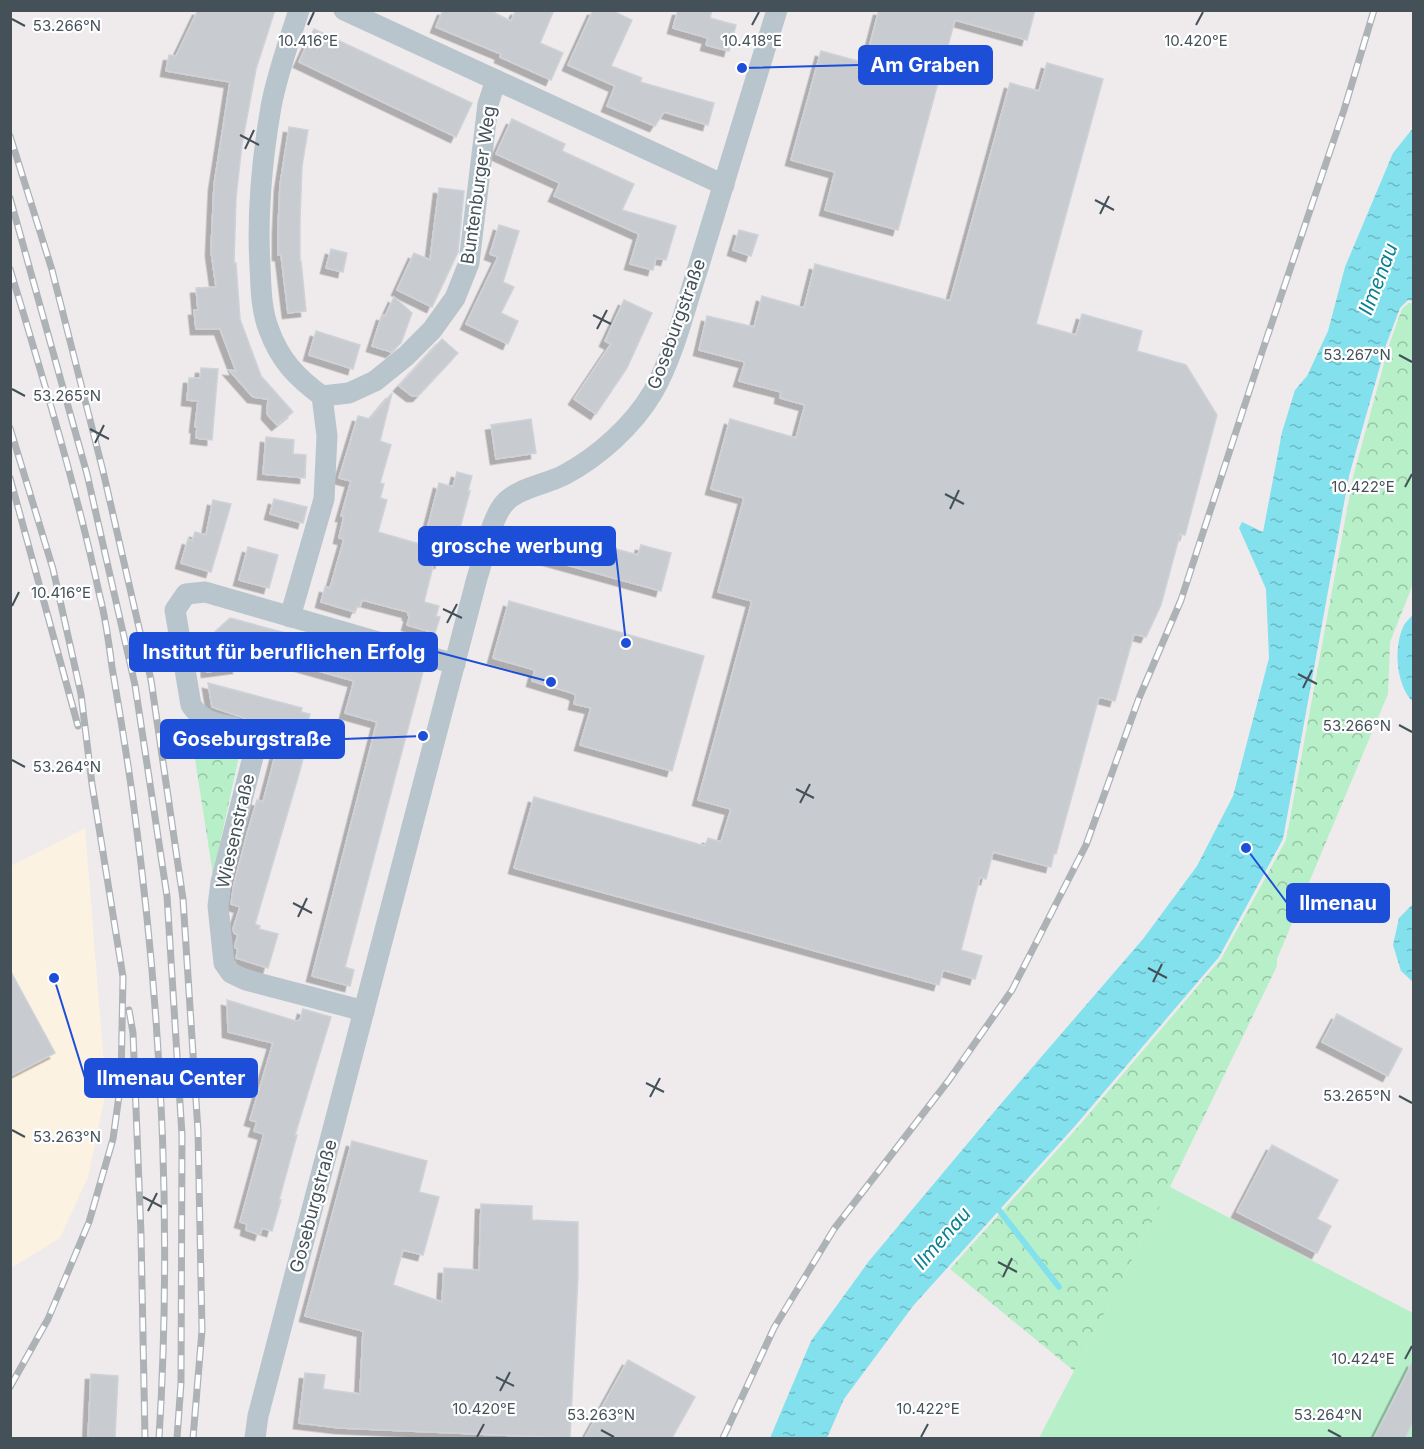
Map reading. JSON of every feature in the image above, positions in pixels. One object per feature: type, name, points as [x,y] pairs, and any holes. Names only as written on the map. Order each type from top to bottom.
[{"type":"street","points":[[299,10],[271,106],[259,243],[262,295],[268,328],[281,357],[300,381],[322,396],[327,436],[324,499],[290,617],[455,664]]},
{"type":"street","points":[[344,10],[724,185]]},
{"type":"street","name":"Goseburgstraße","points":[[255,1438],[258,1416],[477,578],[494,524],[503,505],[520,493],[564,474],[618,436],[653,391],[677,332],[777,10]]},
{"type":"street","name":"Buntenburger Weg","points":[[322,396],[349,393],[375,381],[406,356],[432,330],[455,298],[470,263],[488,104],[496,80]]},
{"type":"street","name":"Wiesenstraße","points":[[290,617],[206,592],[186,594],[175,610],[191,705],[198,716],[247,732],[255,739],[219,898],[224,963],[231,973],[246,980],[364,1011]]},
{"type":"shaded area","points":[[85,828],[106,1091],[88,1177],[60,1238],[11,1268],[11,866]]},
{"type":"green space","points":[[1409,303],[1414,303],[1413,584],[1390,642],[1388,694],[1277,959],[1277,966],[1170,1187],[1074,1371],[950,1269],[1077,1128],[1221,959],[1286,840],[1353,477],[1389,345],[1402,309]]},
{"type":"green space","points":[[190,727],[241,747],[213,875]]},
{"type":"green space","points":[[1170,1187],[1413,1313],[1413,1438],[1039,1438]]},
{"type":"water","points":[[1413,128],[1413,301],[1408,300],[1400,308],[1386,345],[1349,476],[1283,839],[1219,957],[1075,1126],[913,1306],[844,1399],[827,1438],[770,1438],[811,1341],[869,1261],[1143,939],[1197,866],[1233,796],[1269,658],[1266,589],[1239,528],[1242,522],[1263,532],[1282,432],[1295,390],[1307,376],[1328,331],[1345,267],[1393,153]]},
{"type":"water","points":[[1413,614],[1413,702],[1407,695],[1400,676],[1398,644],[1405,624]]},
{"type":"water","points":[[1413,904],[1413,982],[1401,971],[1393,945],[1399,918]]},
{"type":"building","points":[[198,10],[275,10],[256,69],[242,144],[236,198],[234,263],[236,263],[240,319],[261,376],[293,412],[277,425],[267,414],[268,399],[253,397],[229,370],[236,371],[220,329],[196,329],[194,310],[198,310],[196,288],[216,287],[211,251],[214,185],[230,82],[166,71],[169,55],[176,56]]},
{"type":"building","points":[[443,10],[489,10],[511,21],[516,10],[554,10],[540,43],[563,53],[551,80],[500,57],[501,54],[436,27]]},
{"type":"building","points":[[593,10],[611,10],[632,20],[611,66],[642,78],[640,82],[714,103],[708,125],[664,112],[655,126],[607,106],[615,86],[568,65]]},
{"type":"building","points":[[678,10],[712,10],[710,18],[736,25],[729,51],[706,45],[708,38],[673,28]]},
{"type":"building","points":[[879,10],[1035,10],[1027,40],[955,20],[898,230],[825,210],[835,172],[791,160],[821,51],[865,63]]},
{"type":"building","points":[[314,29],[472,103],[456,137],[299,62]]},
{"type":"building","points":[[1047,63],[1103,79],[1036,324],[1076,335],[1082,314],[1142,331],[1137,351],[1186,365],[1217,415],[1185,535],[1180,534],[1161,605],[1146,637],[1134,634],[1115,701],[1099,697],[1051,867],[993,852],[986,879],[980,877],[961,950],[982,956],[975,979],[943,970],[939,985],[514,868],[534,797],[705,846],[708,838],[721,842],[731,809],[698,800],[752,601],[718,592],[744,498],[711,489],[730,419],[796,438],[805,405],[780,398],[781,392],[739,381],[745,362],[699,350],[707,316],[754,327],[762,296],[804,308],[815,264],[950,301],[1010,83],[1039,91]]},
{"type":"building","points":[[512,119],[565,144],[562,151],[634,184],[622,210],[676,226],[666,260],[656,258],[653,270],[630,264],[639,234],[554,196],[560,183],[496,154]]},
{"type":"building","points":[[289,127],[308,130],[302,166],[300,219],[300,261],[306,311],[288,313],[281,255],[278,255],[278,229],[280,185]]},
{"type":"building","points":[[439,188],[464,191],[458,252],[432,307],[397,290],[414,253],[430,260]]},
{"type":"building","points":[[499,225],[519,231],[503,282],[514,287],[501,313],[518,321],[508,344],[466,324],[498,257],[490,254]]},
{"type":"building","points":[[739,230],[758,235],[751,256],[733,250]]},
{"type":"building","points":[[331,249],[347,253],[343,272],[326,268]]},
{"type":"building","points":[[394,297],[412,313],[401,343],[391,352],[372,346],[382,315],[385,316]]},
{"type":"building","points":[[624,300],[652,313],[627,368],[596,414],[574,399],[611,344],[605,341]]},
{"type":"building","points":[[316,331],[360,345],[353,369],[309,355]]},
{"type":"building","points":[[442,339],[458,353],[418,396],[412,396],[399,386]]},
{"type":"building","points":[[201,368],[218,369],[212,440],[196,438],[198,401],[187,400],[189,378],[200,378]]},
{"type":"building","points":[[392,393],[380,441],[391,445],[380,483],[384,484],[380,498],[387,500],[378,532],[423,545],[439,483],[453,487],[457,472],[472,476],[453,554],[443,552],[440,563],[434,562],[424,602],[439,606],[436,616],[440,617],[435,633],[407,625],[410,615],[408,612],[362,600],[355,612],[321,602],[325,587],[330,588],[344,539],[339,538],[344,516],[341,516],[351,481],[339,478],[358,416],[370,419]]},
{"type":"building","points":[[531,419],[536,453],[496,459],[491,425]]},
{"type":"building","points":[[266,437],[294,440],[293,454],[306,455],[305,478],[263,474]]},
{"type":"building","points":[[274,499],[307,507],[303,523],[270,514]]},
{"type":"building","points":[[213,500],[231,504],[211,572],[181,563],[188,539],[192,541],[195,532],[206,535]]},
{"type":"building","points":[[515,529],[577,547],[579,539],[638,555],[641,545],[671,553],[661,591],[509,549]]},
{"type":"building","points":[[248,547],[278,555],[269,588],[239,580]]},
{"type":"building","points":[[509,601],[704,656],[672,771],[580,745],[591,708],[574,704],[576,695],[572,693],[532,681],[535,670],[493,658]]},
{"type":"building","points":[[230,618],[361,653],[360,657],[392,666],[394,660],[424,668],[345,967],[354,970],[350,986],[312,976],[377,722],[345,713],[354,681],[230,646],[238,668],[207,672],[204,642]]},
{"type":"building","points":[[208,683],[302,708],[301,712],[310,714],[303,738],[308,740],[255,924],[260,926],[259,929],[278,934],[268,968],[236,958],[238,949],[235,945],[238,935],[233,929],[240,907],[231,904],[247,834],[257,800],[263,802],[281,733],[212,707]]},
{"type":"building","points":[[10,970],[55,1053],[10,1076]]},
{"type":"building","points":[[227,1000],[296,1021],[300,1020],[303,1009],[331,1017],[295,1135],[297,1135],[272,1231],[262,1228],[260,1235],[246,1230],[247,1224],[240,1222],[264,1134],[254,1131],[257,1122],[250,1120],[273,1043],[228,1032]]},
{"type":"building","points":[[1337,1014],[1402,1049],[1388,1076],[1322,1042]]},
{"type":"building","points":[[352,1141],[427,1161],[419,1192],[439,1197],[423,1255],[403,1250],[393,1285],[442,1302],[444,1268],[479,1270],[481,1204],[532,1206],[532,1220],[578,1222],[578,1275],[570,1438],[340,1428],[299,1423],[305,1373],[325,1375],[323,1389],[360,1394],[363,1331],[305,1316]]},
{"type":"building","points":[[1272,1145],[1338,1180],[1317,1219],[1331,1226],[1317,1253],[1237,1212]]},
{"type":"building","points":[[628,1360],[695,1397],[672,1438],[585,1438]]},
{"type":"building","points":[[1413,1361],[1413,1421],[1405,1438],[1374,1438]]},
{"type":"building","points":[[91,1374],[118,1376],[115,1438],[88,1438]]},
{"type":"waterway","points":[[995,1205],[1059,1287]]},
{"type":"railway","points":[[723,1438],[774,1328],[834,1229],[949,1080],[1012,990],[1086,845],[1139,698],[1181,600],[1344,110],[1374,10]]},
{"type":"railway","points":[[10,136],[52,270],[103,471],[151,680],[183,899],[198,1131],[202,1330],[193,1438]]},
{"type":"railway","points":[[10,198],[87,474],[135,685],[167,896],[182,1135],[181,1383],[177,1438]]},
{"type":"railway","points":[[10,269],[58,432],[91,556],[106,623],[134,808],[152,965],[162,1123],[165,1281],[159,1438]]},
{"type":"railway","points":[[10,428],[53,569],[81,694],[92,784],[123,977],[121,1081],[113,1139],[89,1222],[48,1319],[10,1387]]},
{"type":"railway","points":[[10,478],[78,726]]},
{"type":"railway","points":[[129,1010],[133,1033],[141,1234],[145,1438]]},
{"type":"place","name":"Am Graben","points":[[742,68]]},
{"type":"place","name":"grosche werbung","points":[[626,643]]},
{"type":"place","name":"Institut für beruflichen Erfolg","points":[[551,682]]},
{"type":"place","name":"Goseburgstraße","points":[[423,736]]},
{"type":"place","name":"Ilmenau","points":[[1246,848]]},
{"type":"place","name":"Ilmenau Center","points":[[54,978]]}]
